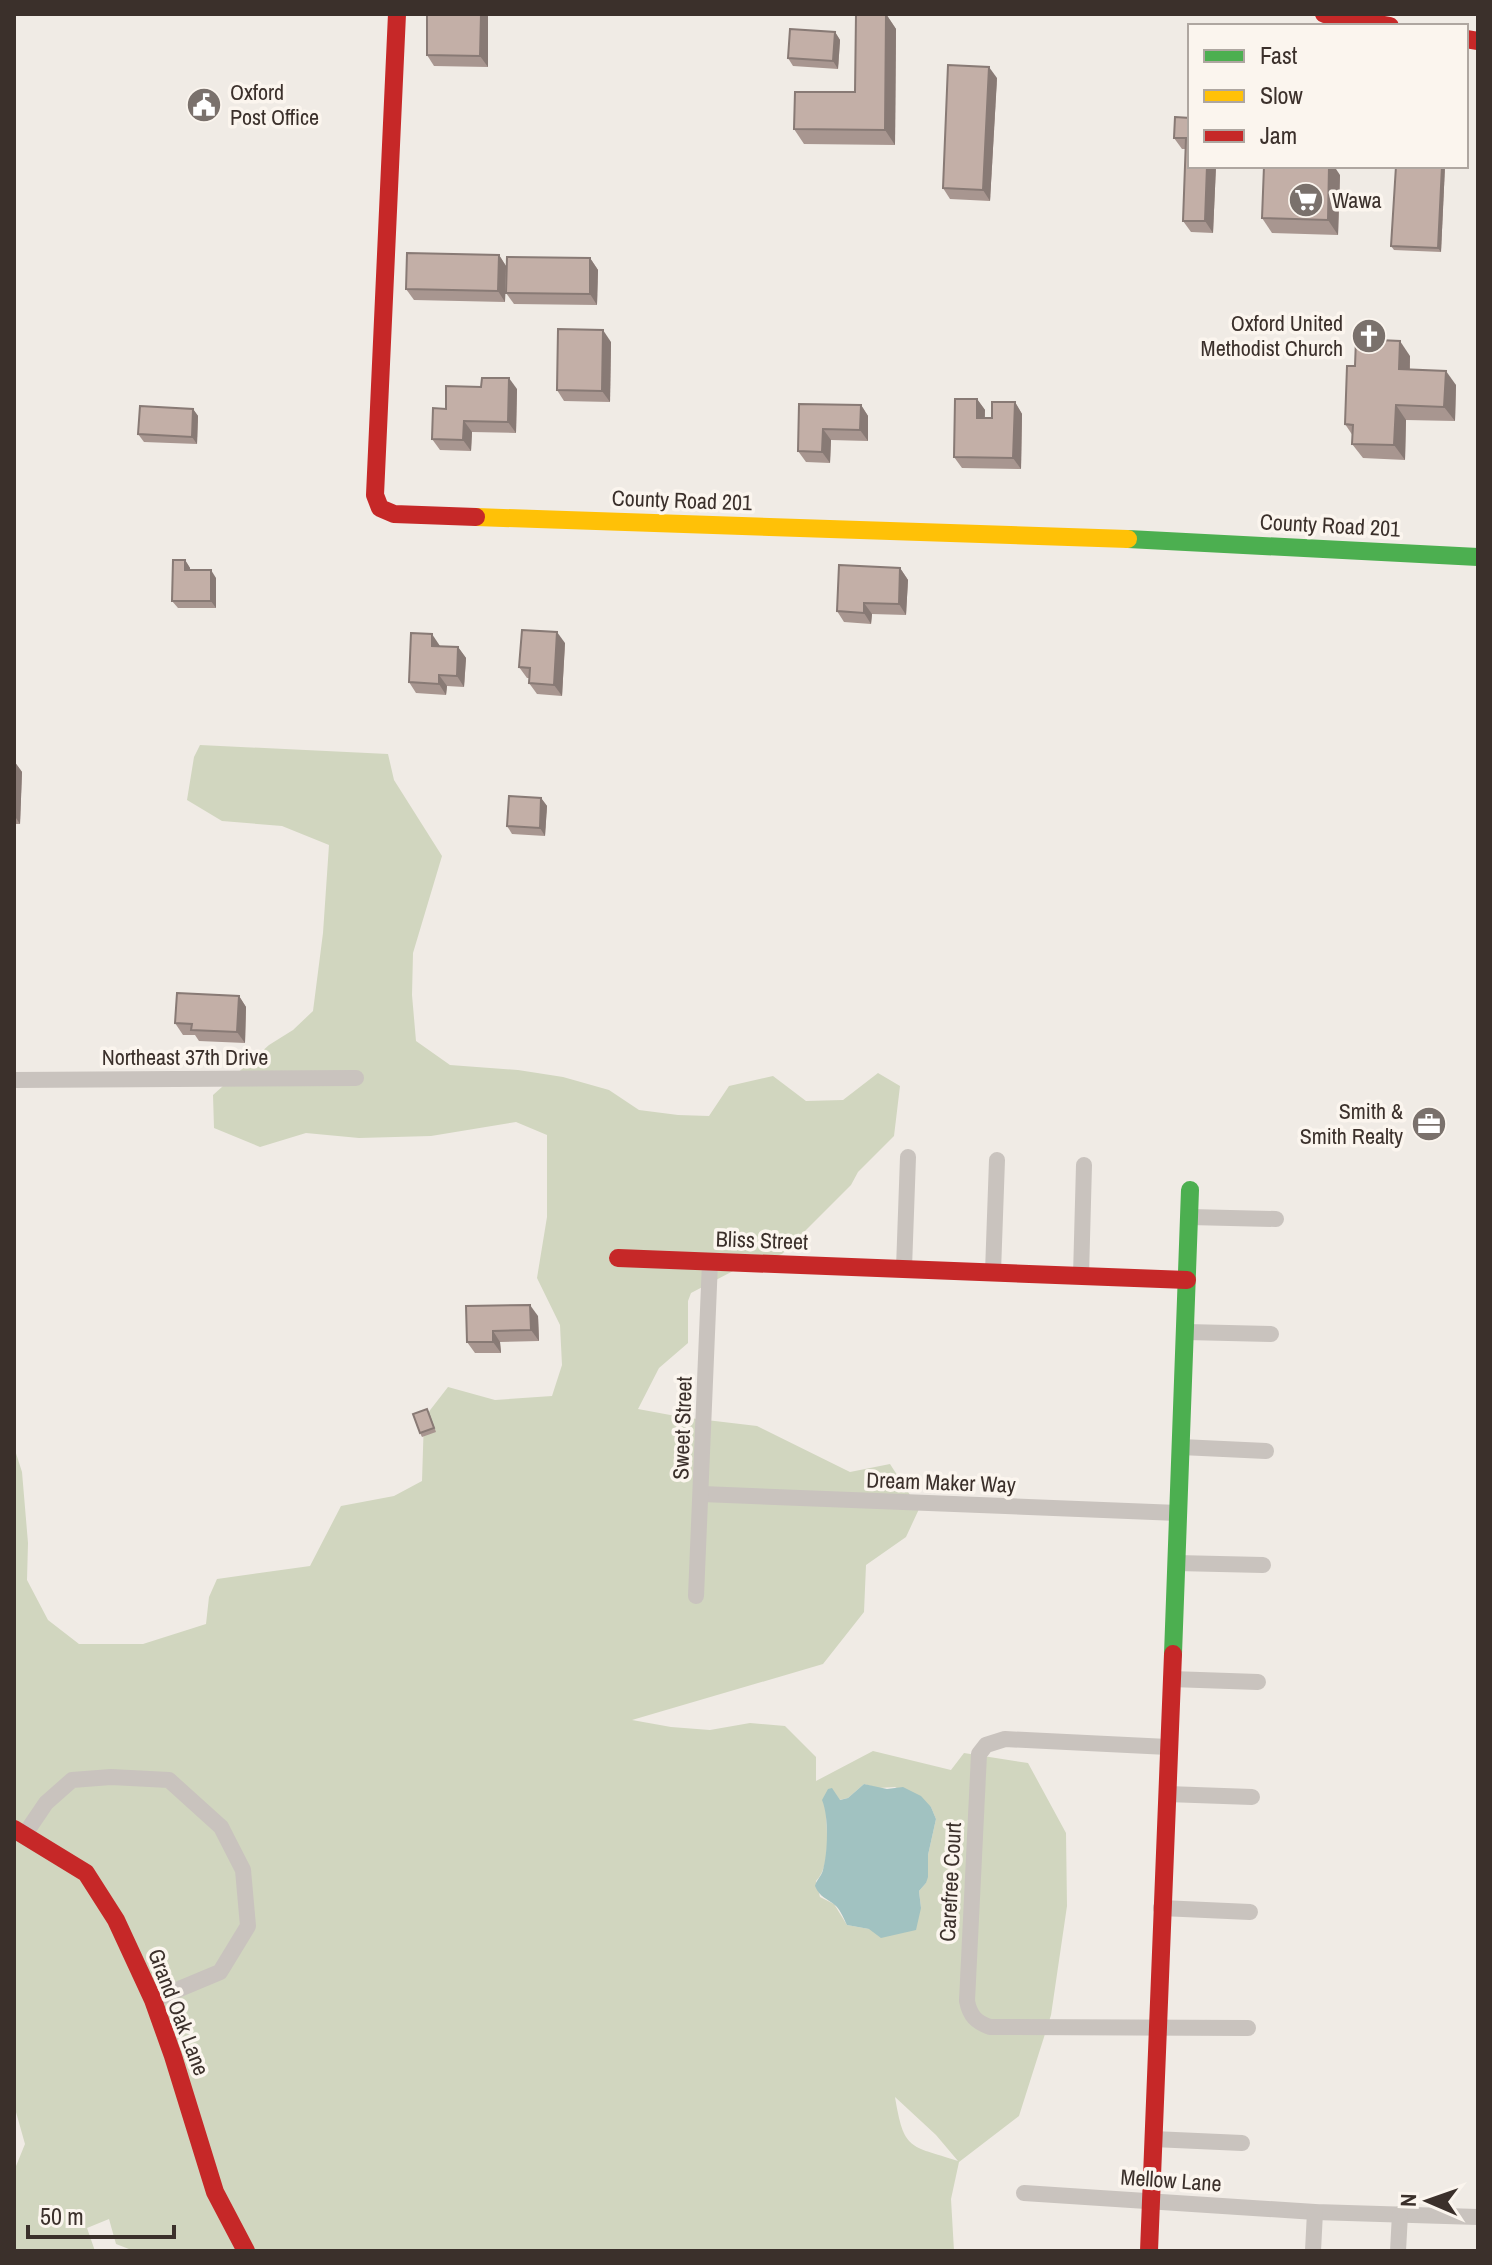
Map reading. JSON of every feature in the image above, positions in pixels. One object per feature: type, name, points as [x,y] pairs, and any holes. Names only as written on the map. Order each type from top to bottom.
[{"type":"street","name":"County Road 201","points":[[397,14],[375,495],[380,508],[394,514],[1201,541],[1478,557]]},
{"type":"street","points":[[1324,14],[1379,24]]},
{"type":"street","name":"Northeast 37th Drive","points":[[14,1080],[356,1078]]},
{"type":"street","points":[[904,1268],[908,1157]]},
{"type":"street","points":[[993,1272],[997,1160]]},
{"type":"street","points":[[1081,1276],[1084,1165]]},
{"type":"street","points":[[1149,2251],[1190,1190]]},
{"type":"street","points":[[1189,1217],[1276,1219]]},
{"type":"street","name":"Bliss Street","points":[[618,1258],[1187,1280]]},
{"type":"street","name":"Sweet Street","points":[[696,1596],[710,1262]]},
{"type":"street","points":[[1186,1332],[1271,1334]]},
{"type":"street","points":[[1181,1447],[1266,1451]]},
{"type":"street","name":"Dream Maker Way","points":[[702,1494],[1178,1513]]},
{"type":"street","points":[[1176,1563],[1263,1565]]},
{"type":"street","points":[[1171,1679],[1258,1682]]},
{"type":"street","name":"Carefree Court","points":[[1168,1747],[1005,1739],[986,1745],[979,1754],[969,2011],[980,2024],[990,2027],[1248,2028]]},
{"type":"street","points":[[19,1832],[72,1780],[111,1777],[169,1780],[221,1827],[243,1870],[248,1926],[220,1972],[153,2000]]},
{"type":"street","points":[[1167,1794],[1252,1797]]},
{"type":"street","name":"Grand Oak Lane","points":[[19,1832],[86,1873],[116,1920],[153,2000],[215,2192],[246,2251]]},
{"type":"street","points":[[1161,1908],[1250,1912]]},
{"type":"street","points":[[1153,2139],[1242,2143]]},
{"type":"street","name":"Mellow Lane","points":[[1024,2193],[1315,2212],[1478,2217]]},
{"type":"street","points":[[1313,2251],[1315,2212]]},
{"type":"street","points":[[1398,2251],[1400,2214]]},
{"type":"green space","points":[[200,745],[388,754],[394,780],[442,856],[413,953],[412,995],[416,1041],[450,1065],[563,1077],[609,1090],[639,1110],[678,1115],[709,1116],[729,1086],[773,1076],[806,1101],[843,1100],[878,1073],[900,1086],[894,1136],[858,1172],[851,1185],[782,1254],[735,1270],[691,1293],[688,1301],[688,1343],[659,1368],[638,1409],[757,1426],[850,1472],[890,1464],[919,1509],[906,1537],[866,1565],[864,1612],[823,1664],[632,1720],[710,1730],[750,1723],[785,1726],[816,1757],[816,1781],[873,1751],[951,1770],[964,1753],[1028,1763],[1066,1833],[1067,1906],[1051,2015],[1019,2116],[959,2162],[951,2199],[954,2251],[134,2251],[116,2244],[109,2219],[87,2228],[95,2251],[14,2251],[14,2171],[25,2144],[14,2105],[14,1447],[22,1472],[28,1543],[27,1580],[48,1620],[79,1644],[143,1644],[206,1624],[209,1597],[217,1579],[310,1566],[341,1506],[394,1496],[422,1481],[424,1418],[448,1387],[495,1400],[552,1396],[562,1365],[560,1325],[537,1278],[547,1217],[547,1135],[516,1122],[431,1136],[359,1138],[306,1133],[260,1147],[214,1128],[213,1095],[313,1011],[323,933],[329,845],[282,826],[222,821],[187,800],[194,757]],"holes":[[[864,1784],[878,1788],[895,1787],[931,1807],[936,1819],[926,1883],[919,1891],[921,1908],[869,1929],[847,1925],[834,1904],[820,1897],[816,1881],[826,1857],[826,1809],[848,1798]],[[895,2097],[936,2135],[958,2161],[919,2148],[906,2137]]]},
{"type":"water","points":[[864,1784],[887,1789],[903,1787],[921,1796],[936,1819],[928,1855],[928,1877],[919,1891],[921,1908],[916,1930],[881,1938],[869,1929],[847,1925],[838,1908],[815,1886],[823,1870],[827,1845],[822,1800],[828,1789],[832,1788],[840,1800],[848,1798]]},
{"type":"building","points":[[427,14],[481,14],[480,56],[427,55]]},
{"type":"building","points":[[856,14],[886,14],[885,130],[794,129],[795,92],[855,92]]},
{"type":"building","points":[[790,29],[835,32],[833,61],[788,58]]},
{"type":"building","points":[[948,65],[989,67],[983,190],[943,188]]},
{"type":"building","points":[[1175,117],[1188,118],[1188,168],[1207,168],[1205,221],[1183,221],[1186,138],[1174,138]]},
{"type":"building","name":"Wawa","points":[[1264,168],[1329,168],[1328,220],[1262,218]]},
{"type":"building","name":"Wawa","points":[[1396,168],[1442,168],[1438,248],[1391,246]]},
{"type":"building","points":[[407,253],[499,255],[498,291],[406,289]]},
{"type":"building","points":[[507,257],[590,258],[590,294],[506,293]]},
{"type":"building","points":[[558,329],[603,330],[602,391],[557,390]]},
{"type":"building","points":[[1356,339],[1400,341],[1399,369],[1446,371],[1444,407],[1396,405],[1394,445],[1352,444],[1353,425],[1345,424],[1347,366],[1355,366]]},
{"type":"building","points":[[482,378],[509,378],[508,422],[464,421],[463,440],[432,439],[433,408],[446,409],[446,386],[481,387]]},
{"type":"building","points":[[955,399],[977,399],[977,418],[992,418],[992,402],[1015,402],[1013,458],[954,457]]},
{"type":"building","points":[[799,404],[861,405],[860,430],[823,429],[822,452],[798,451]]},
{"type":"building","points":[[140,406],[193,409],[192,437],[138,434]]},
{"type":"building","points":[[173,560],[185,560],[185,570],[211,570],[211,601],[172,601]]},
{"type":"building","points":[[839,565],[900,568],[899,604],[864,603],[864,613],[837,611]]},
{"type":"building","points":[[522,630],[557,632],[554,685],[529,683],[530,668],[519,667]]},
{"type":"building","points":[[411,633],[432,634],[432,646],[458,647],[457,676],[439,675],[439,684],[409,682]]},
{"type":"building","points":[[509,796],[541,798],[540,828],[507,826]]},
{"type":"building","points":[[177,993],[239,996],[237,1032],[191,1030],[192,1024],[175,1023]]},
{"type":"building","points":[[530,1305],[531,1330],[493,1331],[493,1342],[467,1342],[466,1306]]},
{"type":"building","points":[[427,1409],[434,1428],[420,1433],[413,1414]]},
{"type":"traffic: fast","points":[[1128,539],[1478,557]]},
{"type":"traffic: fast","points":[[1173,1654],[1190,1190]]},
{"type":"traffic: slow","points":[[476,517],[1128,539]]},
{"type":"traffic: jam","points":[[397,14],[375,495],[380,508],[394,514],[476,517]]},
{"type":"traffic: jam","points":[[1324,14],[1379,24]]},
{"type":"traffic: jam","points":[[1468,39],[1478,41]]},
{"type":"traffic: jam","points":[[618,1258],[1187,1280]]},
{"type":"traffic: jam","points":[[1149,2251],[1173,1654]]},
{"type":"traffic: jam","points":[[14,1829],[86,1873],[116,1920],[153,2000],[215,2192],[246,2251]]},
{"type":"place","name":"Oxford Post Office","points":[[204,105]]},
{"type":"place","name":"Wawa","points":[[1306,200]]},
{"type":"place","name":"Oxford United Methodist Church","points":[[1369,336]]},
{"type":"place","name":"Smith & Smith Realty","points":[[1429,1124]]}]
